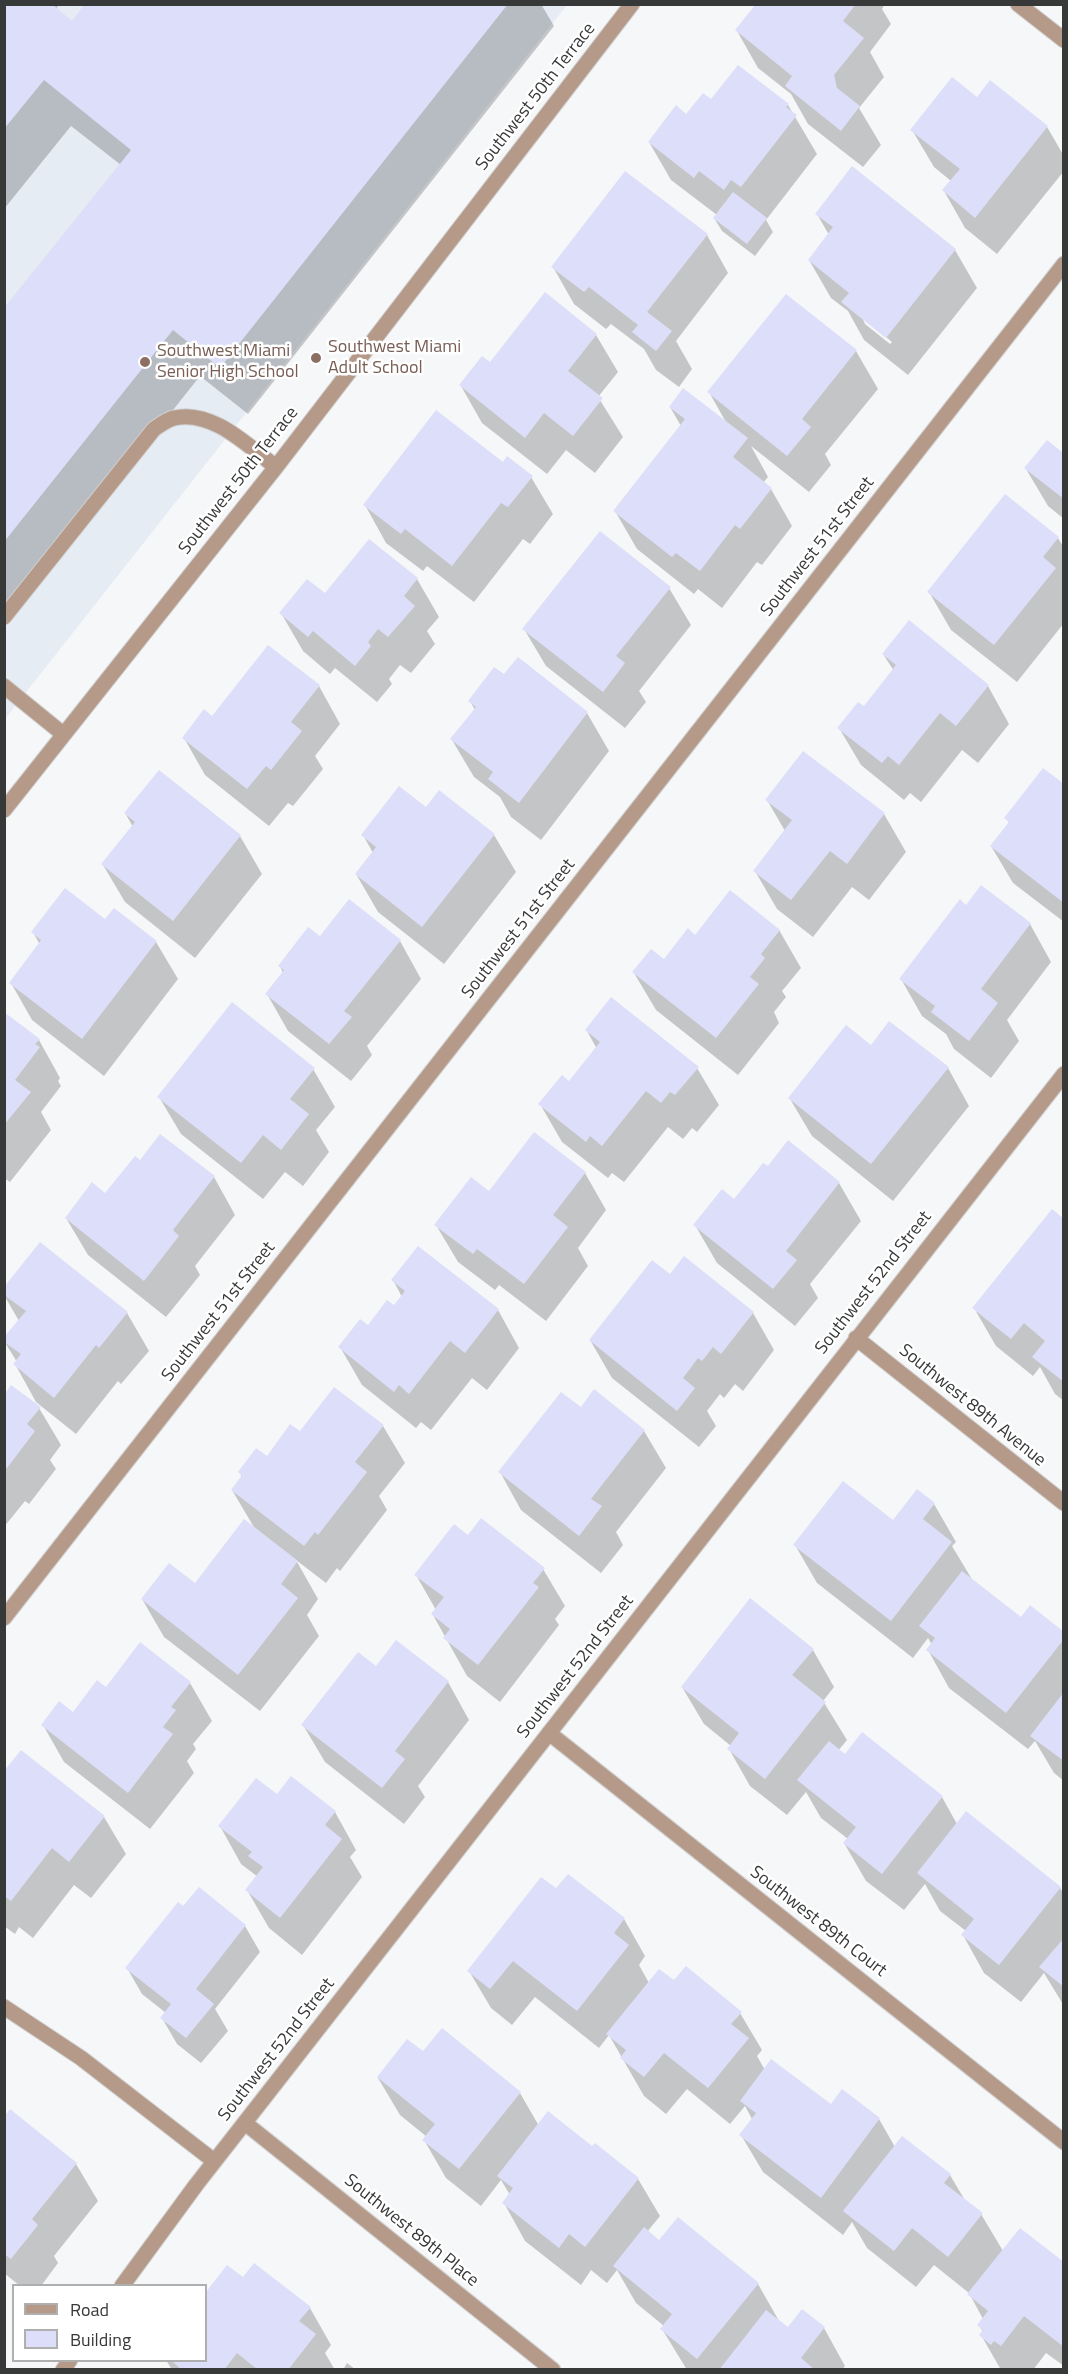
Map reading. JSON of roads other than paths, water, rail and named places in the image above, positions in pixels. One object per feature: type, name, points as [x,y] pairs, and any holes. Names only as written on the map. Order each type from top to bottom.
[{"type":"street","name":"Southwest 50th Terrace","points":[[7,803],[276,467],[632,4]]},
{"type":"street","points":[[1018,4],[1064,40]]},
{"type":"street","name":"Southwest 51st Street","points":[[4,1618],[1064,264]]},
{"type":"street","points":[[4,617],[154,429],[173,418],[199,417],[222,427],[276,467]]},
{"type":"street","points":[[4,686],[63,734]]},
{"type":"street","name":"Southwest 52nd Street","points":[[123,2284],[214,2161],[1064,1074]]},
{"type":"street","name":"Southwest 89th Avenue","points":[[856,1338],[1064,1503]]},
{"type":"street","name":"Southwest 89th Court","points":[[549,1733],[1064,2142]]},
{"type":"street","points":[[4,2007],[81,2058],[214,2161]]},
{"type":"street","name":"Southwest 89th Place","points":[[245,2123],[553,2370]]},
{"type":"place","name":"Southwest Miami Adult School","points":[[316,358]]},
{"type":"place","name":"Southwest Miami Senior High School","points":[[145,362]]}]
